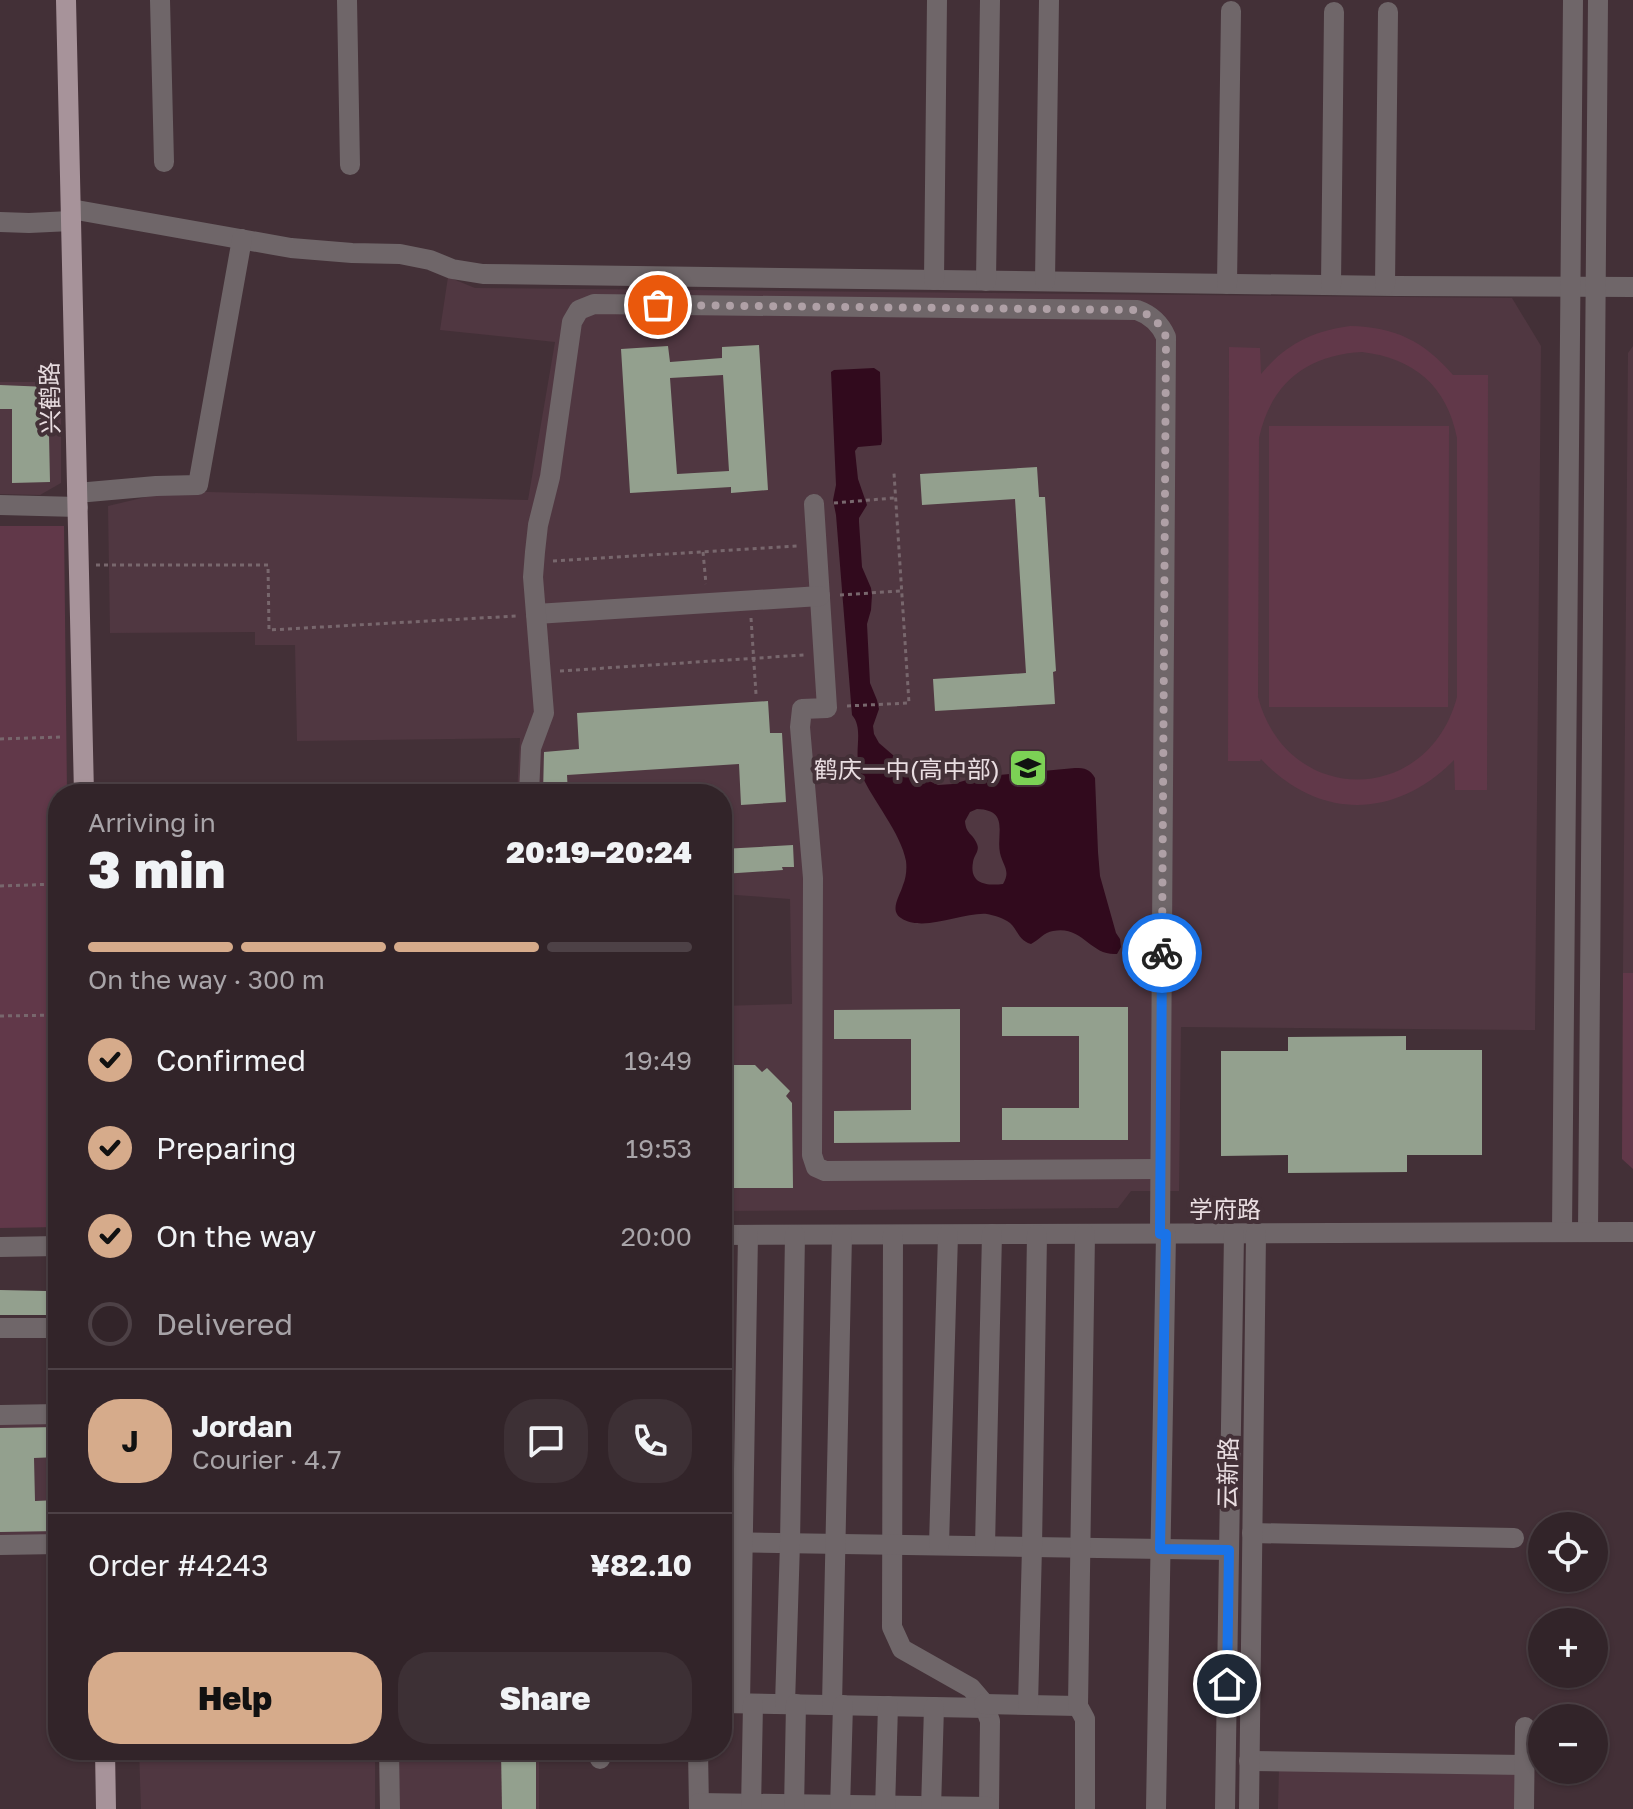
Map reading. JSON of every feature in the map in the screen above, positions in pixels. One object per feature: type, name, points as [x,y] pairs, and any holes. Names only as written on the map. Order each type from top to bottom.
[{"type":"main road","name":"兴鹤路","points":[[66,0],[84,784]]},
{"type":"main road","points":[[105,1760],[106,1809]]},
{"type":"street","points":[[160,0],[164,162]]},
{"type":"street","points":[[347,0],[350,165]]},
{"type":"street","points":[[934,280],[937,0]]},
{"type":"street","points":[[986,281],[990,0]]},
{"type":"street","points":[[1045,281],[1049,0]]},
{"type":"street","points":[[1562,1232],[1573,0]]},
{"type":"street","points":[[1588,1232],[1598,0]]},
{"type":"street","points":[[1227,284],[1231,11]]},
{"type":"street","points":[[1331,285],[1334,12]]},
{"type":"street","points":[[1385,285],[1388,12]]},
{"type":"street","points":[[0,222],[29,223],[71,215],[291,248],[400,254],[430,260],[452,269],[483,274],[1633,287]]},
{"type":"street","points":[[0,505],[77,500],[156,486],[198,485],[242,239]]},
{"type":"street","points":[[529,784],[531,748],[544,713],[534,563],[538,525],[550,477],[572,322],[579,310],[594,304],[1137,310],[1153,318],[1163,330],[1166,337],[1160,1169],[1163,1234],[1156,1809]]},
{"type":"street","points":[[820,504],[817,545],[825,596],[827,708],[802,709],[800,727],[813,878],[812,1155],[816,1167],[825,1171],[1160,1169]]},
{"type":"street","points":[[536,614],[825,596]]},
{"type":"street","name":"学府路","points":[[732,1235],[1633,1232]]},
{"type":"street","points":[[985,1546],[992,1234]]},
{"type":"street","points":[[1085,1234],[1078,1706],[1085,1719],[1085,1809]]},
{"type":"street","name":"云新路","points":[[1225,1809],[1234,1234]]},
{"type":"street","name":"云新路","points":[[1249,1809],[1256,1234]]},
{"type":"street","points":[[748,1235],[738,1703],[751,1806]]},
{"type":"street","points":[[794,1806],[790,1704],[790,1543],[795,1235]]},
{"type":"street","points":[[840,1807],[836,1544],[842,1235]]},
{"type":"street","points":[[698,1760],[699,1806],[989,1808],[991,1731],[985,1706],[971,1688],[902,1649],[892,1627],[893,1235]]},
{"type":"street","points":[[939,1545],[948,1235]]},
{"type":"street","points":[[1028,1705],[1037,1235]]},
{"type":"street","points":[[0,1247],[48,1246]]},
{"type":"street","points":[[0,1328],[48,1328]]},
{"type":"street","points":[[0,1415],[48,1414]]},
{"type":"street","points":[[1252,1533],[1514,1538]]},
{"type":"street","points":[[732,1542],[1229,1550]]},
{"type":"street","points":[[0,1545],[48,1544]]},
{"type":"street","points":[[738,1703],[1078,1706]]},
{"type":"street","points":[[885,1807],[888,1706]]},
{"type":"street","points":[[931,1808],[934,1707]]},
{"type":"street","points":[[1524,1809],[1525,1727]]},
{"type":"street","points":[[389,1760],[390,1809]]},
{"type":"street","points":[[1249,1761],[1524,1765]]},
{"type":"path","points":[[837,707],[909,703],[894,473]]},
{"type":"path","points":[[820,504],[896,498]]},
{"type":"path","points":[[534,563],[817,545]]},
{"type":"path","points":[[703,552],[707,604]]},
{"type":"path","points":[[79,565],[268,565],[269,630],[536,614]]},
{"type":"path","points":[[825,596],[902,591]]},
{"type":"path","points":[[750,601],[756,694]]},
{"type":"path","points":[[541,672],[824,654]]},
{"type":"path","points":[[0,739],[83,736]]},
{"type":"path","points":[[0,886],[48,884]]},
{"type":"path","points":[[0,1016],[48,1015]]},
{"type":"shaded area","name":"鹤庆一中(高中部)","points":[[448,277],[475,288],[1512,298],[1541,346],[1535,1030],[1181,1027],[1179,1191],[1131,1191],[1118,1208],[732,1211],[732,1006],[792,1004],[790,899],[732,895],[732,784],[518,784],[520,738],[297,741],[295,645],[255,645],[255,632],[110,633],[108,506],[171,491],[528,500],[555,342],[440,330]]},
{"type":"shaded area","points":[[1366,327],[1395,333],[1420,345],[1453,375],[1488,375],[1487,790],[1455,790],[1454,760],[1408,793],[1383,802],[1358,805],[1332,802],[1307,794],[1261,759],[1228,761],[1229,347],[1260,348],[1261,374],[1290,347],[1336,328]],"holes":[[[1362,352],[1381,355],[1412,368],[1436,390],[1445,403],[1457,438],[1457,697],[1441,733],[1418,759],[1389,774],[1358,780],[1326,774],[1297,759],[1274,733],[1258,697],[1259,438],[1272,402],[1282,387],[1308,366],[1342,354]]]},
{"type":"shaded area","points":[[1633,346],[1633,973],[1623,973],[1628,353]]},
{"type":"shaded area","points":[[874,368],[880,372],[881,445],[858,447],[855,451],[858,479],[867,505],[859,522],[862,567],[872,595],[867,624],[870,683],[879,709],[873,726],[874,734],[879,743],[916,775],[938,785],[977,777],[1075,768],[1091,773],[1095,778],[1100,876],[1120,939],[1121,947],[1117,954],[1100,950],[1072,932],[1063,930],[1047,933],[1031,944],[1023,940],[1008,921],[987,914],[920,923],[901,918],[896,911],[905,879],[906,861],[899,839],[861,774],[858,728],[852,715],[833,500],[836,485],[831,372]],"holes":[[[987,810],[998,818],[1000,853],[1006,872],[1003,884],[980,882],[972,869],[978,846],[965,821],[970,812]]]},
{"type":"shaded area","points":[[0,382],[61,382],[61,483],[40,495],[0,494]]},
{"type":"shaded area","points":[[1269,426],[1449,426],[1448,707],[1269,707]]},
{"type":"shaded area","points":[[0,526],[64,526],[67,784],[48,784],[48,1227],[0,1228]]},
{"type":"shaded area","points":[[1623,973],[1633,973],[1633,1169],[1622,1159]]},
{"type":"shaded area","points":[[48,1411],[48,1538],[0,1539],[0,1412]]},
{"type":"shaded area","points":[[139,1760],[375,1760],[375,1809],[141,1809]]},
{"type":"shaded area","points":[[398,1760],[539,1760],[539,1809],[400,1809]]},
{"type":"shaded area","points":[[1279,1768],[1517,1770],[1517,1809],[1278,1809]]},
{"type":"building","points":[[759,345],[768,490],[731,493],[731,487],[630,493],[621,349],[668,346],[670,362],[722,358],[722,347]],"holes":[[[723,375],[729,471],[677,474],[670,378]]]},
{"type":"building","points":[[0,385],[48,387],[50,482],[12,483],[12,409],[0,409]]},
{"type":"building","points":[[1037,467],[1039,497],[1045,497],[1056,671],[1053,672],[1055,704],[935,711],[933,679],[1026,673],[1015,499],[922,505],[920,474]]},
{"type":"building","points":[[768,701],[770,733],[782,733],[786,802],[741,805],[739,764],[567,775],[567,784],[543,784],[544,752],[579,749],[577,713]]},
{"type":"building","points":[[793,845],[794,867],[732,873],[732,848]]},
{"type":"building","points":[[1002,1007],[1128,1007],[1128,1140],[1002,1140],[1002,1108],[1079,1108],[1079,1036],[1002,1036]]},
{"type":"building","points":[[960,1009],[960,1142],[834,1143],[834,1111],[911,1110],[911,1039],[834,1039],[834,1010]]},
{"type":"building","points":[[1406,1036],[1406,1050],[1482,1050],[1482,1155],[1407,1155],[1407,1172],[1288,1173],[1288,1155],[1221,1156],[1221,1051],[1288,1051],[1288,1037]]},
{"type":"building","points":[[732,1065],[755,1065],[762,1072],[767,1068],[790,1091],[786,1096],[792,1103],[793,1188],[732,1188]]},
{"type":"building","points":[[0,1290],[47,1291],[48,1315],[0,1315]]},
{"type":"building","points":[[48,1427],[48,1457],[34,1458],[35,1501],[48,1500],[48,1531],[0,1532],[0,1428]]},
{"type":"building","points":[[501,1760],[536,1760],[536,1809],[502,1809]]},
{"type":"way so far","points":[[658,305],[1137,310],[1159,324],[1166,337],[1162,953]]},
{"type":"place","name":"鹤庆一中(高中部)","points":[[1028,768]]},
{"type":"route","points":[[1162,953],[1160,1234],[1166,1234],[1160,1549],[1229,1550],[1227,1684]]}]
